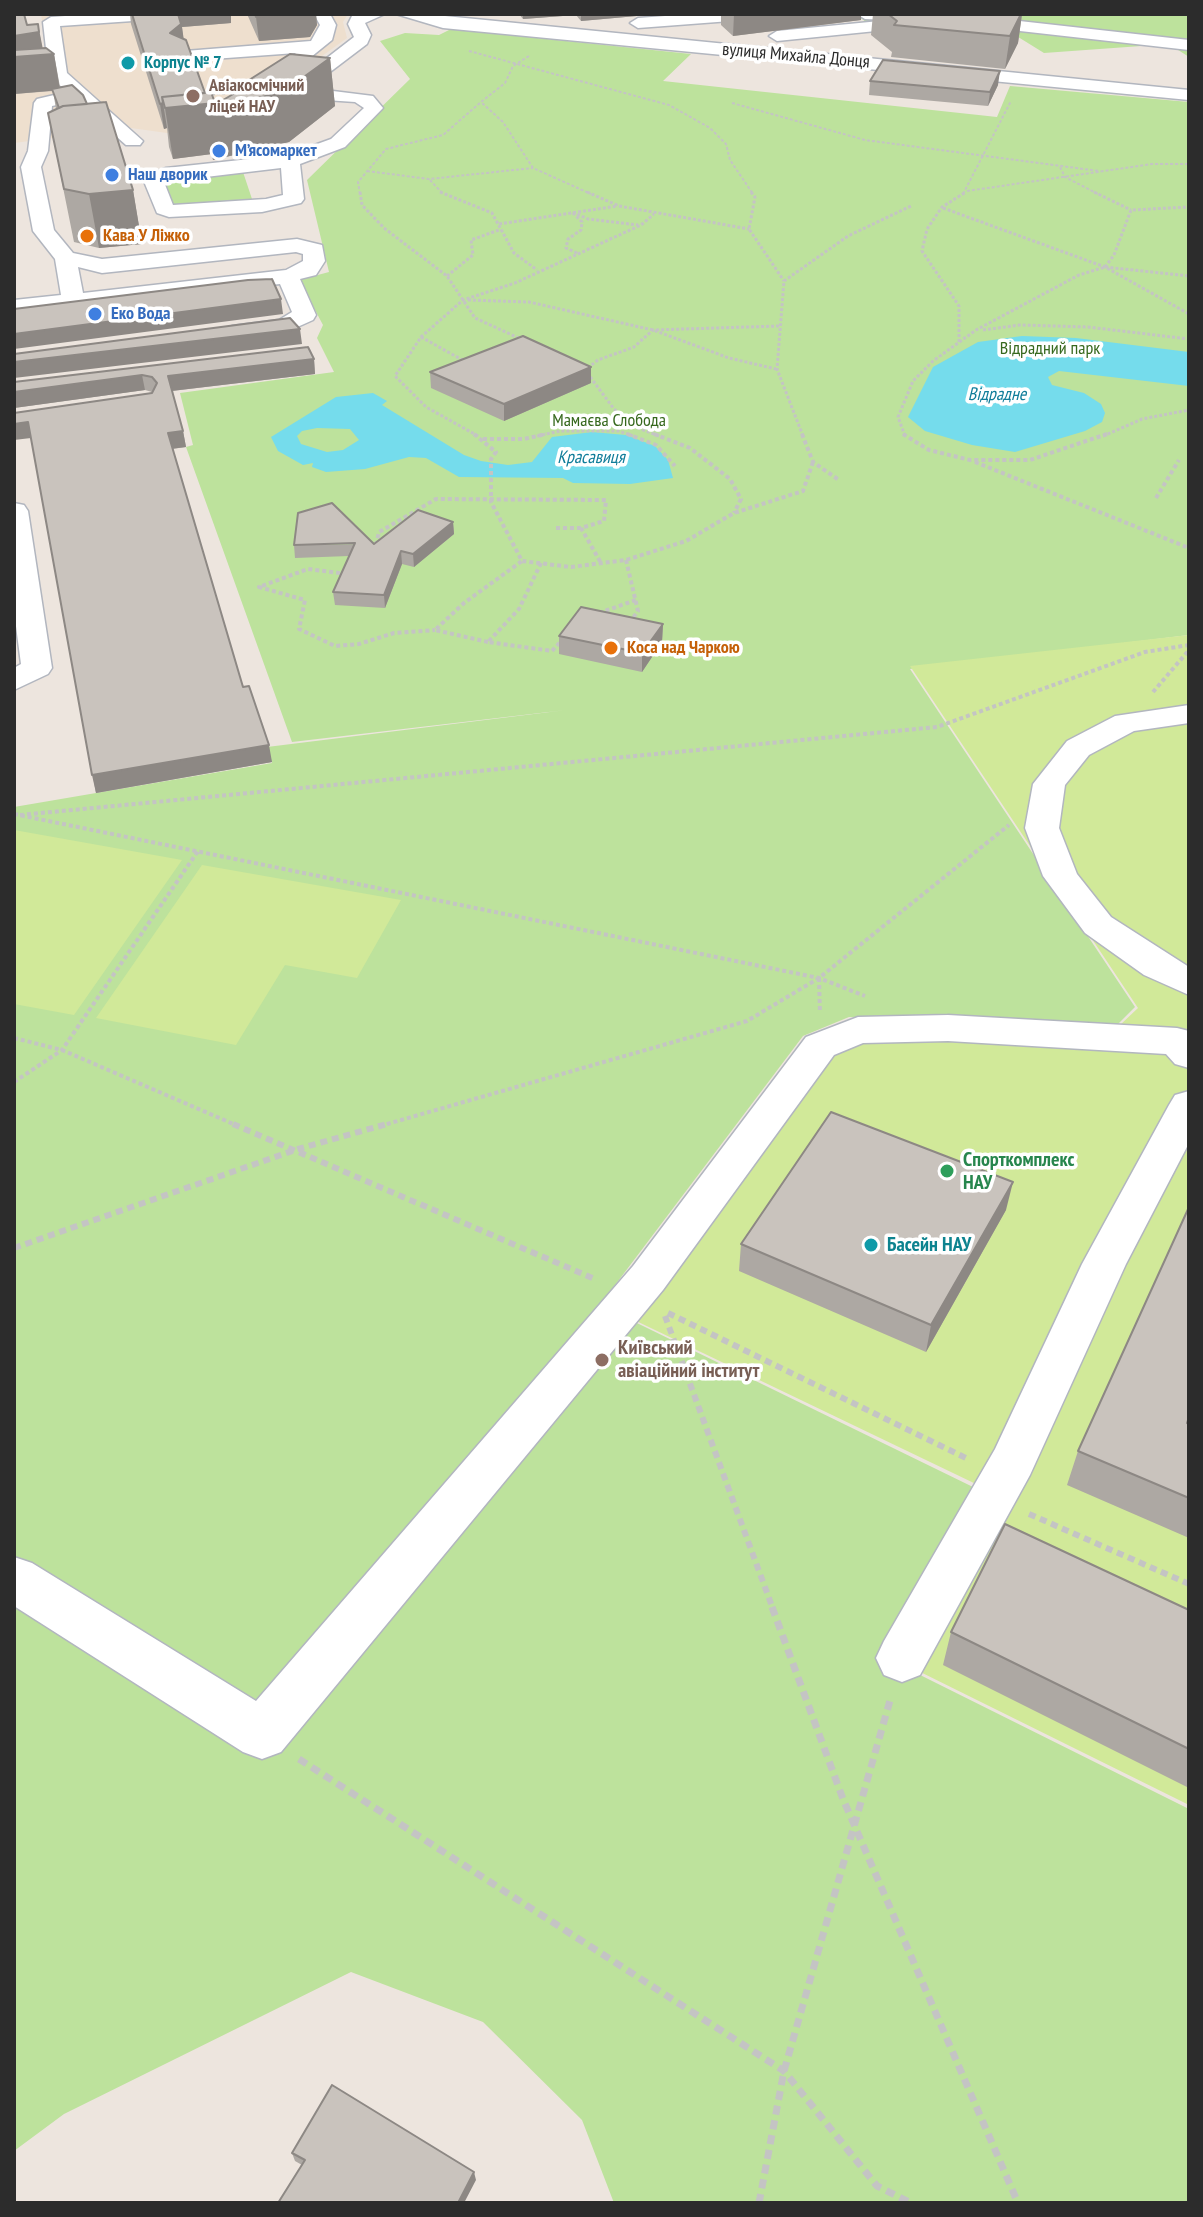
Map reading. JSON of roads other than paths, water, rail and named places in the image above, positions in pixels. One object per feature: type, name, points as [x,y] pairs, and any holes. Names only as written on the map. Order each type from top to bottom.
[{"type":"street","points":[[107,144],[140,140],[50,76],[51,22],[162,14]]},
{"type":"street","points":[[254,91],[324,40],[328,25],[322,14]]},
{"type":"street","points":[[268,110],[361,40],[363,35],[356,24],[358,20],[377,14]]},
{"type":"street","name":"вулиця Михайла Донця","points":[[404,14],[443,23],[552,35],[1189,95]]},
{"type":"street","points":[[552,35],[566,21],[757,14]]},
{"type":"street","points":[[826,14],[857,14]]},
{"type":"street","points":[[865,14],[931,16],[1189,45]]},
{"type":"street","points":[[717,49],[728,40],[878,28],[931,16]]},
{"type":"street","points":[[185,56],[317,46]]},
{"type":"street","points":[[875,64],[885,54],[932,51]]},
{"type":"street","points":[[1164,61],[1189,59]]},
{"type":"street","points":[[1031,79],[1047,71],[1091,67]]},
{"type":"street","points":[[290,161],[294,199],[261,205],[169,211],[164,209],[153,179],[242,159],[290,161],[338,143],[374,108],[367,100],[355,97],[292,92]]},
{"type":"street","points":[[14,307],[288,276],[313,266],[314,250],[275,245],[102,266],[66,258],[36,232],[31,167],[45,150],[43,103],[78,95]]},
{"type":"street","points":[[242,159],[275,245]]},
{"type":"street","points":[[66,258],[73,301]]},
{"type":"street","points":[[220,333],[284,326],[305,315],[288,276]]},
{"type":"street","points":[[14,511],[37,668],[14,681]]},
{"type":"street","points":[[14,1579],[262,1734],[633,1296],[820,1046],[858,1030],[948,1028],[1183,1048],[1173,974],[1098,925],[1060,876],[1042,828],[1049,784],[1078,748],[1126,723],[1189,714]]},
{"type":"street","points":[[902,1658],[1003,1476],[1104,1264],[1189,1105]]},
{"type":"water","name":"Відрадне","points":[[1022,336],[1076,338],[1189,352],[1189,386],[1059,371],[1048,377],[1052,385],[1084,393],[1101,404],[1105,413],[1102,422],[1085,431],[1015,452],[972,445],[925,431],[908,417],[933,367],[978,342]]},
{"type":"water","name":"Красавиця","points":[[373,393],[387,401],[382,405],[464,455],[508,465],[532,462],[552,437],[592,432],[626,435],[655,446],[668,460],[673,478],[630,484],[573,483],[563,478],[459,477],[426,458],[409,457],[365,469],[326,472],[312,467],[313,463],[303,465],[278,451],[271,437],[336,397]],"holes":[[[317,428],[350,429],[359,440],[343,450],[327,452],[301,444],[297,436],[302,431]]]},
{"type":"place","name":"Корпус № 7","points":[[128,63]]},
{"type":"place","name":"Авіакосмічний ліцей НАУ","points":[[193,96]]},
{"type":"place","name":"М’ясомаркет","points":[[219,151]]},
{"type":"place","name":"Наш дворик","points":[[112,175]]},
{"type":"place","name":"Кава У Ліжко","points":[[87,236]]},
{"type":"place","name":"Еко Вода","points":[[95,314]]},
{"type":"place","name":"Коса над Чаркою","points":[[611,648]]},
{"type":"place","name":"Спорткомплекс НАУ","points":[[947,1171]]},
{"type":"place","name":"Басейн НАУ","points":[[871,1245]]},
{"type":"place","name":"Київський авіаційний інститут","points":[[602,1360]]},
{"type":"park label","name":"Відрадний парк","points":[[1050,349]]},
{"type":"park label","name":"Мамаєва Слобода","points":[[609,421]]}]
